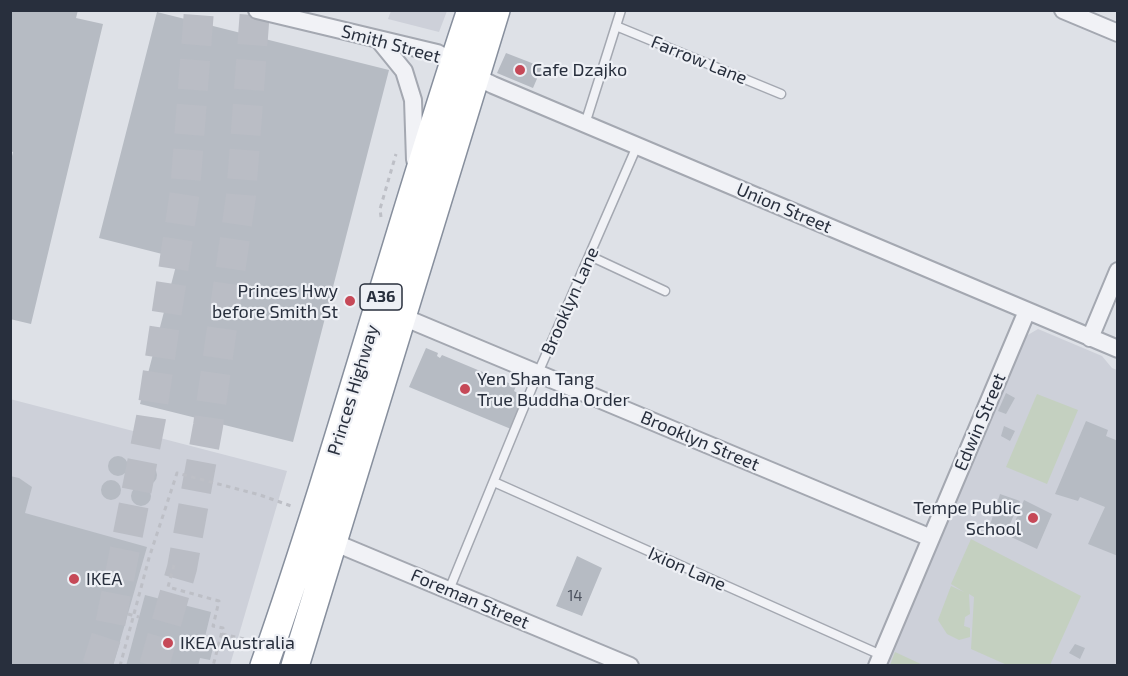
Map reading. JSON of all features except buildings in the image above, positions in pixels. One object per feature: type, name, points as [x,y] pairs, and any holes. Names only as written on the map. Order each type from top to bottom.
[{"type":"highway","name":"Princes Highway","points":[[260,654],[403,316],[465,69],[471,10]]},
{"type":"highway","name":"Princes Highway","points":[[295,666],[314,528],[414,191],[465,69],[496,10]]},
{"type":"street","name":"Smith Street","points":[[257,10],[437,53],[465,69]]},
{"type":"street","points":[[1063,10],[1118,33]]},
{"type":"street","points":[[378,39],[404,71],[413,100],[416,145],[414,191]]},
{"type":"street","name":"Union Street","points":[[465,69],[585,124],[1118,349]]},
{"type":"street","points":[[1090,338],[1118,271]]},
{"type":"street","name":"Edwin Street","points":[[879,660],[1027,311]]},
{"type":"street","name":"Brooklyn Street","points":[[403,316],[931,538]]},
{"type":"street","name":"Foreman Street","points":[[314,528],[449,590],[630,666]]},
{"type":"lane","points":[[585,124],[621,10]]},
{"type":"lane","name":"Farrow Lane","points":[[616,26],[781,94]]},
{"type":"lane","name":"Brooklyn Lane","points":[[449,590],[538,373],[637,146]]},
{"type":"lane","points":[[590,256],[665,291]]},
{"type":"lane","name":"Ixion Lane","points":[[494,482],[879,660]]},
{"type":"path","points":[[120,666],[148,558],[177,473],[260,495],[314,528]]},
{"type":"path","points":[[174,565],[168,587],[219,602],[213,626],[223,628],[213,666]]},
{"type":"path","points":[[128,614],[139,617]]},
{"type":"path","points":[[222,634],[260,654]]},
{"type":"shaded area","points":[[391,10],[447,11],[439,32],[388,19]]},
{"type":"shaded area","name":"Tempe Public School","points":[[1038,329],[1102,356],[1112,368],[1117,370],[1117,665],[887,666],[1026,336]]},
{"type":"shaded area","points":[[10,399],[287,471],[230,665],[11,665]]},
{"type":"green space","points":[[1037,394],[1078,410],[1047,484],[1006,467]]},
{"type":"green space","points":[[971,539],[1081,596],[1050,665],[1007,665],[971,649],[974,597],[969,594],[970,614],[965,617],[964,626],[970,628],[970,637],[959,640],[947,634],[938,620],[951,586],[964,592],[951,584]]},
{"type":"green space","points":[[895,652],[923,665],[890,665]]},
{"type":"tunnel","points":[[97,666],[110,625],[151,418],[185,191],[199,10]]},
{"type":"tunnel","points":[[154,666],[182,568],[208,426],[241,196],[255,10]]},
{"type":"place","name":"Cafe Dzajko","points":[[520,70]]},
{"type":"place","name":"Princes Hwy before Smith St","points":[[350,301]]},
{"type":"place","name":"Yen Shan Tang True Buddha Order","points":[[465,389]]},
{"type":"place","name":"Tempe Public School","points":[[1033,518]]},
{"type":"place","name":"IKEA","points":[[74,579]]},
{"type":"place","name":"IKEA Australia","points":[[168,643]]}]
